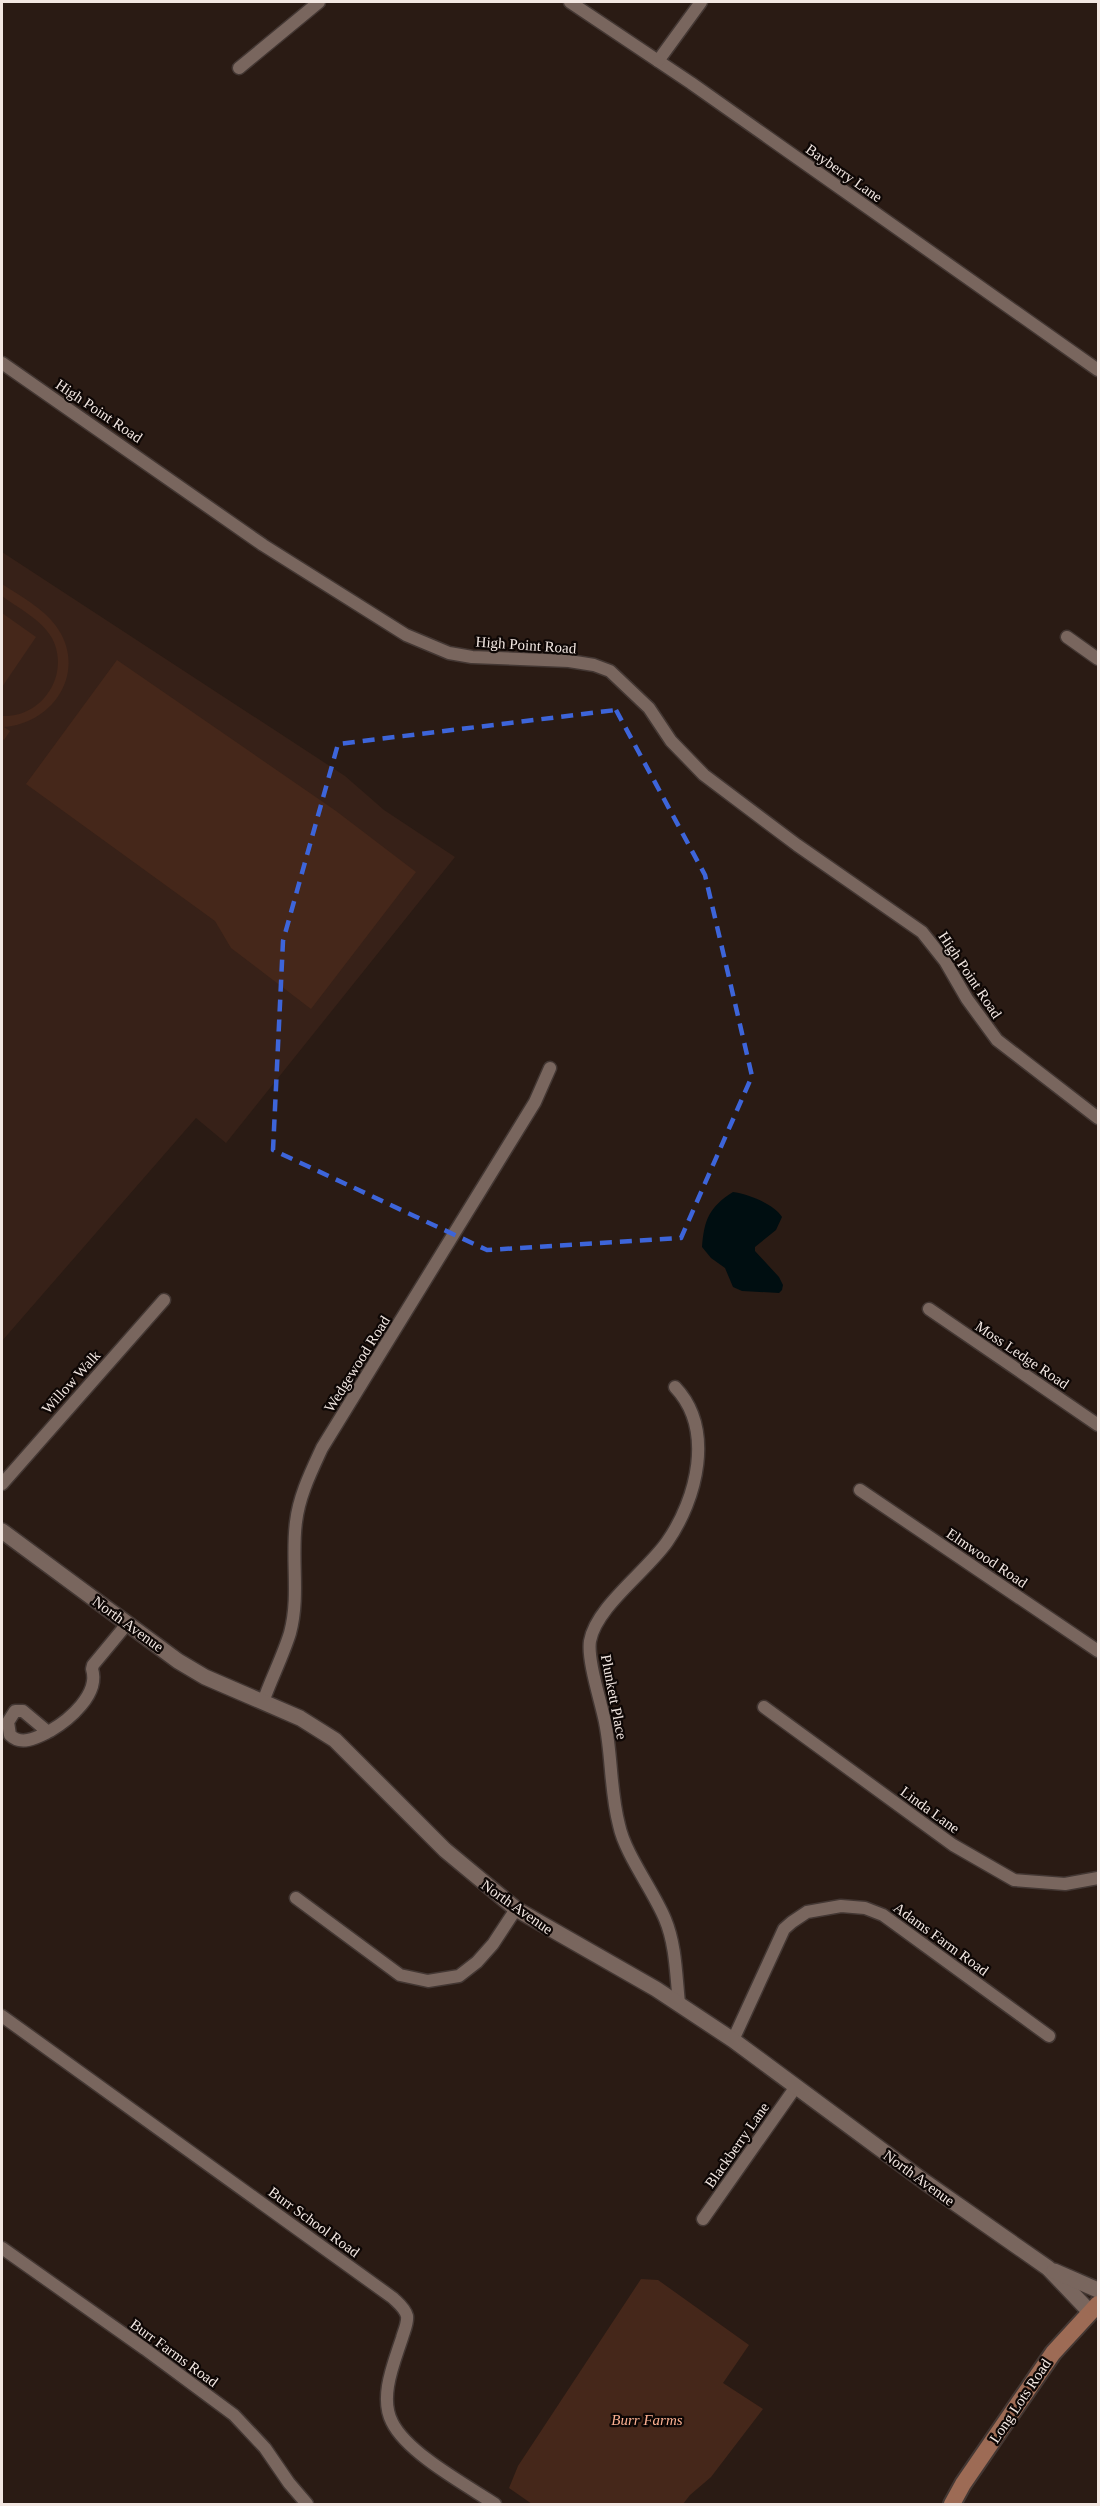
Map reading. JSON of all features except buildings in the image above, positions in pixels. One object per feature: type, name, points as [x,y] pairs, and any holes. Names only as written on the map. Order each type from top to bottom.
[{"type":"main road","name":"Long Lots Road","points":[[952,2505],[963,2484],[1053,2353],[1094,2308]]},
{"type":"street","points":[[239,68],[319,2]]},
{"type":"street","name":"Bayberry Lane","points":[[570,2],[658,61],[1098,370]]},
{"type":"street","points":[[658,61],[701,2]]},
{"type":"street","name":"High Point Road","points":[[2,363],[272,551],[406,635],[449,653],[472,657],[569,661],[594,665],[610,671],[649,708],[670,741],[704,775],[796,845],[922,932],[945,961],[967,999],[997,1040],[1098,1118]]},
{"type":"street","points":[[1067,637],[1098,659]]},
{"type":"street","name":"Wedgewood Road","points":[[263,1702],[290,1632],[296,1586],[296,1521],[300,1501],[322,1448],[535,1102],[550,1068]]},
{"type":"street","name":"Willow Walk","points":[[2,1484],[164,1300]]},
{"type":"street","name":"Moss Ledge Road","points":[[929,1309],[1098,1425]]},
{"type":"street","name":"Plunkett Place","points":[[675,1387],[687,1399],[692,1409],[698,1439],[699,1463],[692,1485],[682,1515],[667,1542],[598,1619],[590,1644],[607,1733],[619,1827],[666,1921],[674,1948],[679,2003]]},
{"type":"street","name":"Elmwood Road","points":[[860,1490],[1098,1651]]},
{"type":"street","name":"North Avenue","points":[[2,1531],[178,1661],[205,1677],[300,1718],[335,1740],[445,1850],[516,1910],[679,2003],[733,2040],[795,2088],[1048,2268],[1094,2308]]},
{"type":"street","points":[[48,1732],[62,1724],[86,1697],[94,1676],[93,1665],[127,1624]]},
{"type":"street","name":"Linda Lane","points":[[764,1707],[953,1845],[1014,1880],[1065,1884],[1098,1878]]},
{"type":"street","points":[[296,1898],[400,1975],[428,1981],[459,1976],[477,1962],[493,1944],[516,1910]]},
{"type":"street","name":"Adams Farm Road","points":[[733,2040],[784,1929],[807,1912],[841,1906],[865,1908],[883,1915],[1049,2036]]},
{"type":"street","name":"Burr School Road","points":[[2,2016],[393,2298],[404,2309],[407,2322],[388,2391],[387,2407],[392,2424],[411,2446],[495,2505]]},
{"type":"street","name":"Blackberry Lane","points":[[703,2219],[795,2088]]},
{"type":"street","name":"Burr Farms Road","points":[[2,2248],[234,2415],[265,2448],[307,2505]]},
{"type":"street","name":"North Avenue","points":[[1048,2268],[1098,2290]]},
{"type":"highlighted area","points":[[616,710],[705,875],[752,1076],[681,1238],[487,1250],[273,1150],[283,941],[338,744]]},
{"type":"shaded area","points":[[2,552],[345,776],[384,810],[455,857],[226,1143],[196,1118],[2,1341]]},
{"type":"shaded area","points":[[733,1192],[760,1200],[782,1217],[776,1230],[755,1247],[755,1251],[779,1277],[783,1285],[779,1293],[742,1291],[733,1287],[725,1268],[711,1258],[702,1247],[704,1229],[709,1215],[718,1203]]},
{"type":"green space","points":[[2,584],[31,603],[51,620],[65,643],[69,660],[67,676],[61,691],[51,705],[38,716],[4,727],[10,731],[4,740],[2,738],[2,716],[16,715],[40,702],[49,692],[58,666],[57,652],[52,638],[36,620],[2,596]]},
{"type":"green space","points":[[2,613],[36,637],[2,687]]},
{"type":"green space","points":[[117,660],[336,811],[416,872],[311,1009],[231,948],[215,921],[26,784]]},
{"type":"green space","name":"Burr Farms","points":[[641,2279],[658,2280],[749,2345],[723,2383],[763,2409],[711,2477],[683,2504],[532,2504],[509,2488],[518,2466]]}]
